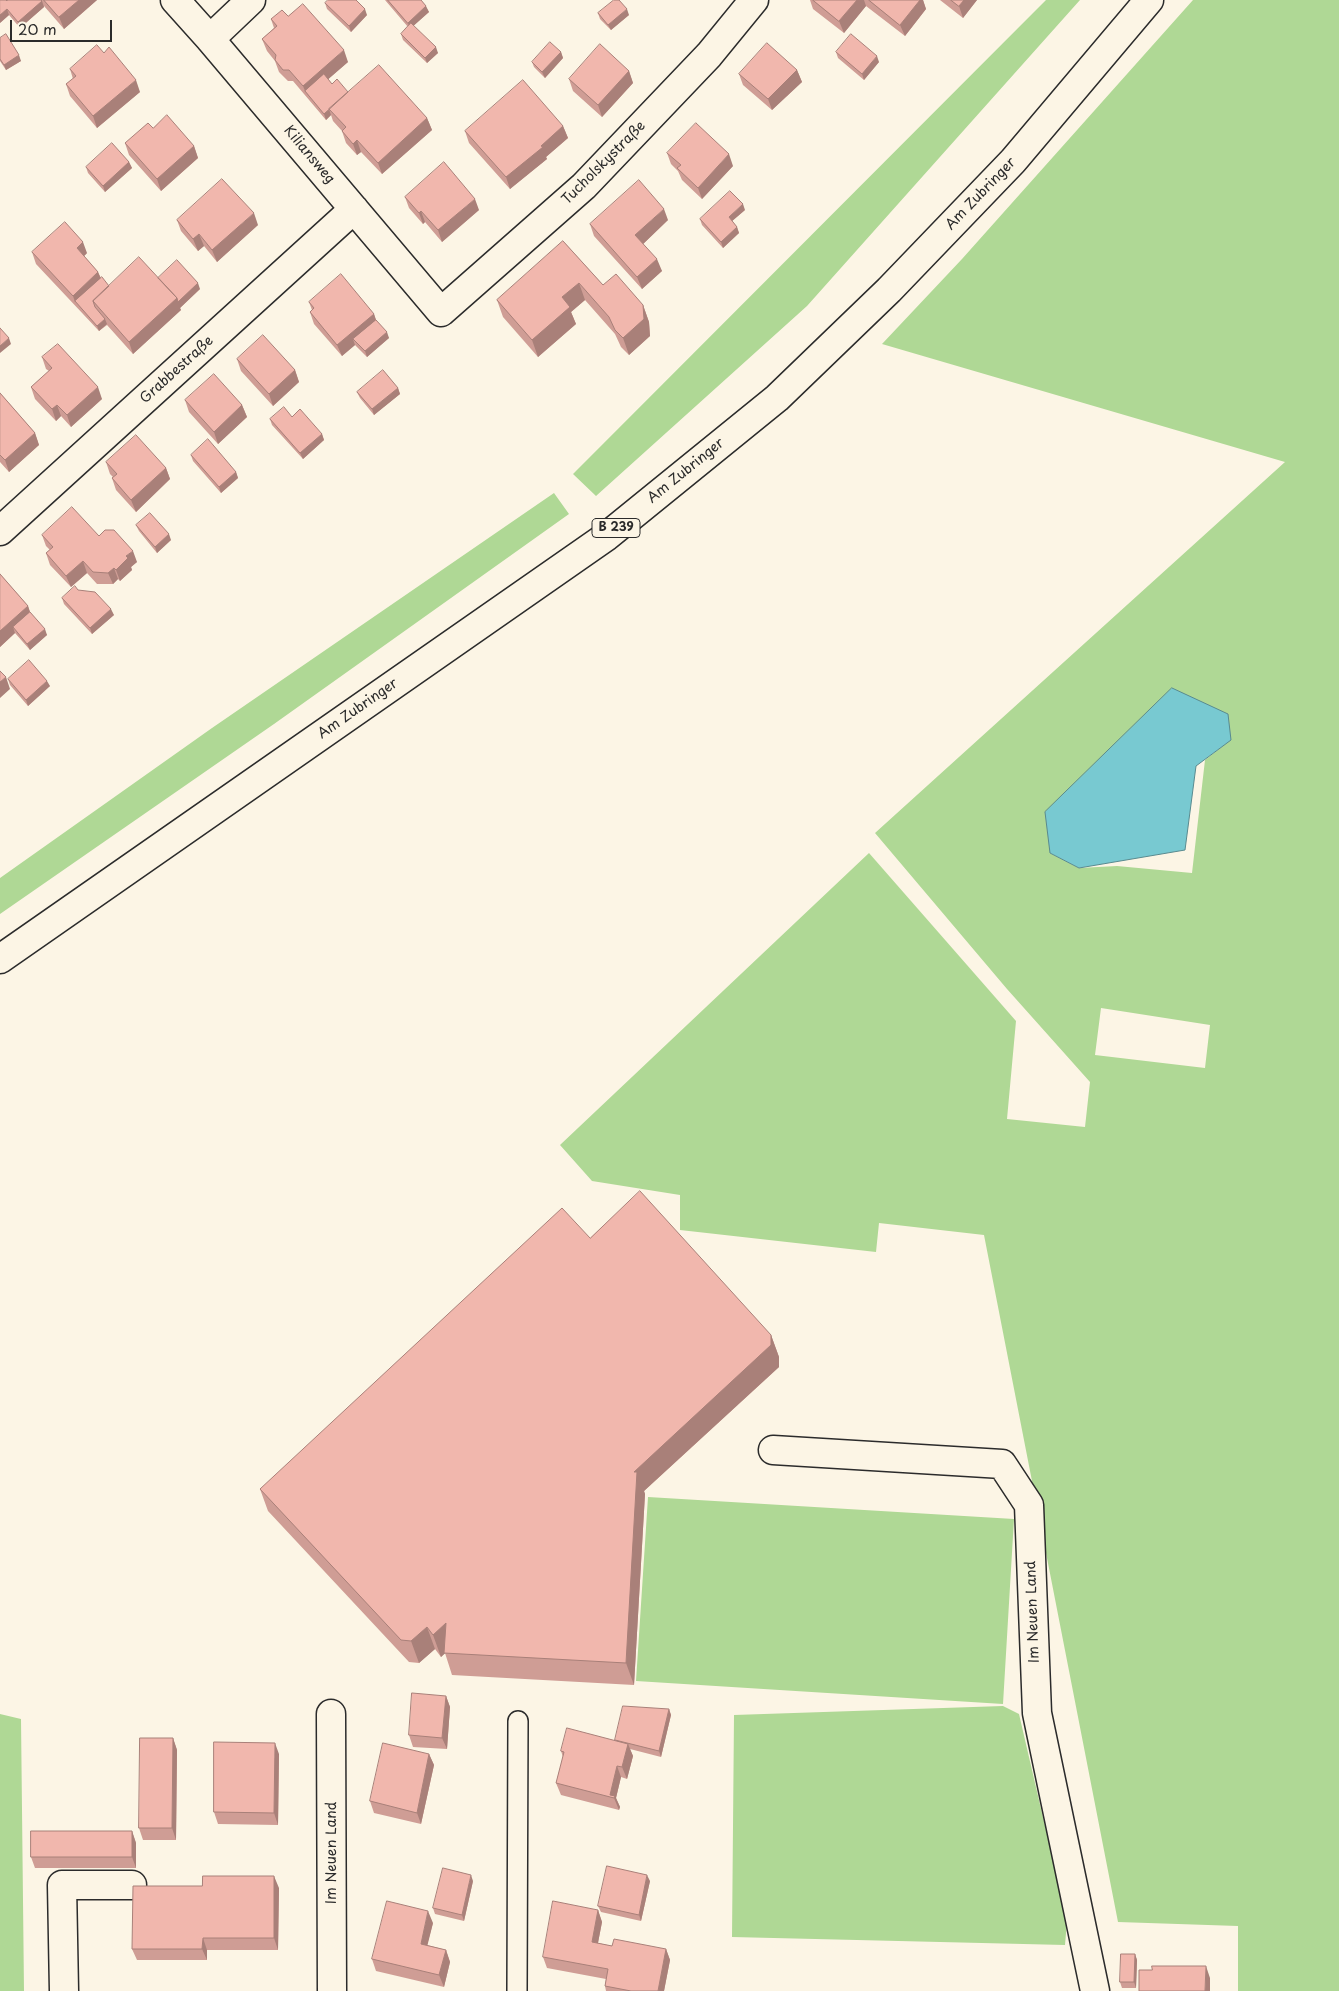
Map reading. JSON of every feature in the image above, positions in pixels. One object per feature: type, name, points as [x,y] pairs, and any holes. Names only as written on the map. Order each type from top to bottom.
[{"type":"street","name":"Kiliansweg","points":[[175,0],[441,312]]},
{"type":"street","points":[[210,39],[251,0]]},
{"type":"street","name":"Tucholskystraße","points":[[441,312],[584,186],[709,55],[754,0]]},
{"type":"street","name":"Am Zubringer","points":[[0,959],[606,536],[777,398],[889,290],[1013,162],[1150,0]]},
{"type":"street","name":"Grabbestraße","points":[[0,531],[354,209]]},
{"type":"street","name":"Im Neuen Land","points":[[773,1450],[1002,1464],[1029,1505],[1037,1713],[1095,1991]]},
{"type":"street","name":"Im Neuen Land","points":[[331,1714],[332,1991]]},
{"type":"street","points":[[64,1991],[62,1885],[132,1885]]},
{"type":"lane","points":[[517,1991],[518,1721]]},
{"type":"green space","points":[[1046,0],[1080,0],[807,306],[596,496],[573,474]]},
{"type":"green space","points":[[1193,0],[1339,0],[1339,1991],[1238,1991],[1238,1926],[1118,1922],[984,1235],[879,1223],[876,1252],[680,1230],[680,1195],[592,1181],[560,1145],[869,853],[1016,1021],[1007,1119],[1085,1127],[1090,1082],[1007,989],[875,833],[1285,462],[882,344],[962,259]],"holes":[[[1230,740],[1205,760],[1192,873],[1117,866],[1079,868],[1050,853]],[[1101,1008],[1210,1025],[1205,1068],[1095,1055]]]},
{"type":"green space","points":[[554,493],[569,514],[274,724],[0,914],[0,878],[212,728]]},
{"type":"green space","points":[[648,1497],[1014,1519],[1003,1704],[636,1681]]},
{"type":"green space","points":[[1003,1706],[1019,1714],[1067,1921],[1065,1945],[732,1937],[734,1715]]},
{"type":"green space","points":[[0,1714],[21,1719],[24,1991],[0,1991]]},
{"type":"water","points":[[1172,688],[1228,714],[1231,740],[1196,766],[1185,850],[1079,868],[1050,853],[1045,812]]},
{"type":"building","points":[[0,0],[42,1],[18,22],[7,9],[0,15]]},
{"type":"building","points":[[44,0],[79,0],[59,17]]},
{"type":"building","points":[[328,0],[356,0],[365,9],[349,26],[325,3]]},
{"type":"building","points":[[388,0],[421,0],[426,6],[408,23]]},
{"type":"building","points":[[614,0],[619,0],[627,9],[608,25],[598,13]]},
{"type":"building","points":[[813,0],[857,0],[839,21]]},
{"type":"building","points":[[869,0],[920,0],[900,25]]},
{"type":"building","points":[[951,0],[964,0],[959,6]]},
{"type":"building","points":[[303,4],[344,50],[303,86],[289,70],[283,70],[275,60],[276,55],[262,39],[277,26],[271,19],[282,10],[288,16]]},
{"type":"building","points":[[411,23],[436,47],[425,58],[401,34]]},
{"type":"building","points":[[6,34],[19,55],[4,65],[0,59],[0,38]]},
{"type":"building","points":[[851,34],[877,56],[862,74],[836,52]]},
{"type":"building","points":[[550,42],[561,52],[542,72],[532,62]]},
{"type":"building","points":[[767,43],[797,70],[768,99],[739,74]]},
{"type":"building","points":[[600,44],[629,71],[598,105],[569,79]]},
{"type":"building","points":[[97,45],[104,53],[109,47],[136,80],[93,116],[66,84],[76,76],[70,69]]},
{"type":"building","points":[[379,65],[427,118],[378,163],[357,140],[353,144],[342,131],[346,127],[329,109]]},
{"type":"building","points":[[324,74],[332,84],[337,79],[348,92],[324,114],[305,91]]},
{"type":"building","points":[[523,80],[563,126],[541,146],[543,147],[506,177],[465,131]]},
{"type":"building","points":[[167,115],[194,146],[157,179],[125,143],[148,123],[153,128]]},
{"type":"building","points":[[696,123],[729,154],[698,188],[677,168],[681,165],[667,153]]},
{"type":"building","points":[[112,143],[129,162],[103,186],[86,167]]},
{"type":"building","points":[[444,162],[475,199],[438,230],[405,197]]},
{"type":"building","points":[[222,179],[254,213],[212,250],[199,234],[193,239],[177,220]]},
{"type":"building","points":[[639,180],[664,209],[635,235],[657,259],[637,277],[590,224]]},
{"type":"building","points":[[730,191],[743,204],[729,217],[737,227],[721,242],[700,219]]},
{"type":"building","points":[[65,222],[83,242],[77,248],[98,272],[73,296],[32,252]]},
{"type":"building","points":[[563,241],[603,285],[616,274],[643,305],[644,319],[623,338],[615,330],[609,317],[579,283],[562,297],[570,307],[532,340],[497,300]]},
{"type":"building","points":[[139,257],[177,298],[129,342],[93,301]]},
{"type":"building","points":[[177,260],[198,283],[178,302],[177,298],[158,278]]},
{"type":"building","points":[[341,274],[374,314],[337,345],[310,312],[314,308],[309,302]]},
{"type":"building","points":[[102,277],[109,286],[93,301],[95,307],[105,319],[97,326],[75,301]]},
{"type":"building","points":[[376,320],[387,332],[365,351],[353,339]]},
{"type":"building","points":[[0,328],[9,338],[0,346]]},
{"type":"building","points":[[263,335],[295,370],[269,394],[237,359]]},
{"type":"building","points":[[58,344],[98,387],[67,415],[57,405],[52,409],[31,387],[52,368],[42,357]]},
{"type":"building","points":[[383,370],[398,388],[372,409],[357,392]]},
{"type":"building","points":[[214,374],[242,405],[214,432],[185,400]]},
{"type":"building","points":[[0,393],[35,433],[5,460],[0,455]]},
{"type":"building","points":[[284,407],[292,417],[300,409],[322,434],[300,453],[270,419]]},
{"type":"building","points":[[136,435],[166,468],[131,500],[112,478],[117,474],[106,462]]},
{"type":"building","points":[[208,439],[236,472],[219,487],[191,455]]},
{"type":"building","points":[[72,507],[99,536],[105,530],[114,530],[133,551],[126,556],[128,558],[116,570],[114,568],[108,573],[93,572],[83,561],[66,576],[46,553],[53,547],[42,535]]},
{"type":"building","points":[[150,513],[169,534],[155,547],[136,525]]},
{"type":"building","points":[[0,574],[28,606],[0,631]]},
{"type":"building","points":[[75,586],[78,590],[95,592],[111,609],[90,628],[62,598]]},
{"type":"building","points":[[30,612],[45,629],[27,644],[13,627]]},
{"type":"building","points":[[29,660],[47,681],[26,700],[8,679]]},
{"type":"building","points":[[0,671],[6,677],[0,682]]},
{"type":"building","points":[[640,1191],[771,1335],[771,1345],[634,1472],[637,1472],[626,1663],[444,1653],[446,1623],[433,1635],[427,1627],[411,1641],[401,1640],[260,1489],[562,1208],[590,1238]]},
{"type":"building","points":[[412,1693],[446,1696],[442,1738],[409,1735]]},
{"type":"building","points":[[623,1706],[669,1709],[659,1751],[615,1740]]},
{"type":"building","points":[[567,1728],[628,1744],[622,1767],[617,1766],[610,1795],[615,1796],[614,1798],[556,1783],[564,1752],[561,1751]]},
{"type":"building","points":[[140,1738],[173,1738],[172,1828],[139,1828]]},
{"type":"building","points":[[214,1742],[275,1743],[274,1813],[214,1812]]},
{"type":"building","points":[[383,1743],[429,1754],[417,1813],[370,1801]]},
{"type":"building","points":[[31,1831],[132,1831],[132,1857],[31,1857]]},
{"type":"building","points":[[607,1866],[647,1875],[639,1915],[598,1906]]},
{"type":"building","points":[[443,1868],[471,1875],[462,1915],[433,1908]]},
{"type":"building","points":[[203,1876],[274,1876],[274,1938],[203,1938],[202,1949],[132,1949],[133,1886],[202,1886]]},
{"type":"building","points":[[387,1901],[428,1911],[421,1944],[446,1950],[439,1975],[372,1959]]},
{"type":"building","points":[[553,1901],[598,1910],[592,1942],[612,1946],[614,1939],[666,1949],[658,1991],[631,1991],[605,1986],[608,1969],[543,1957]]},
{"type":"building","points":[[1121,1954],[1135,1954],[1134,1982],[1120,1982]]},
{"type":"building","points":[[1152,1966],[1206,1966],[1205,1991],[1139,1991],[1139,1970],[1152,1970]]}]
